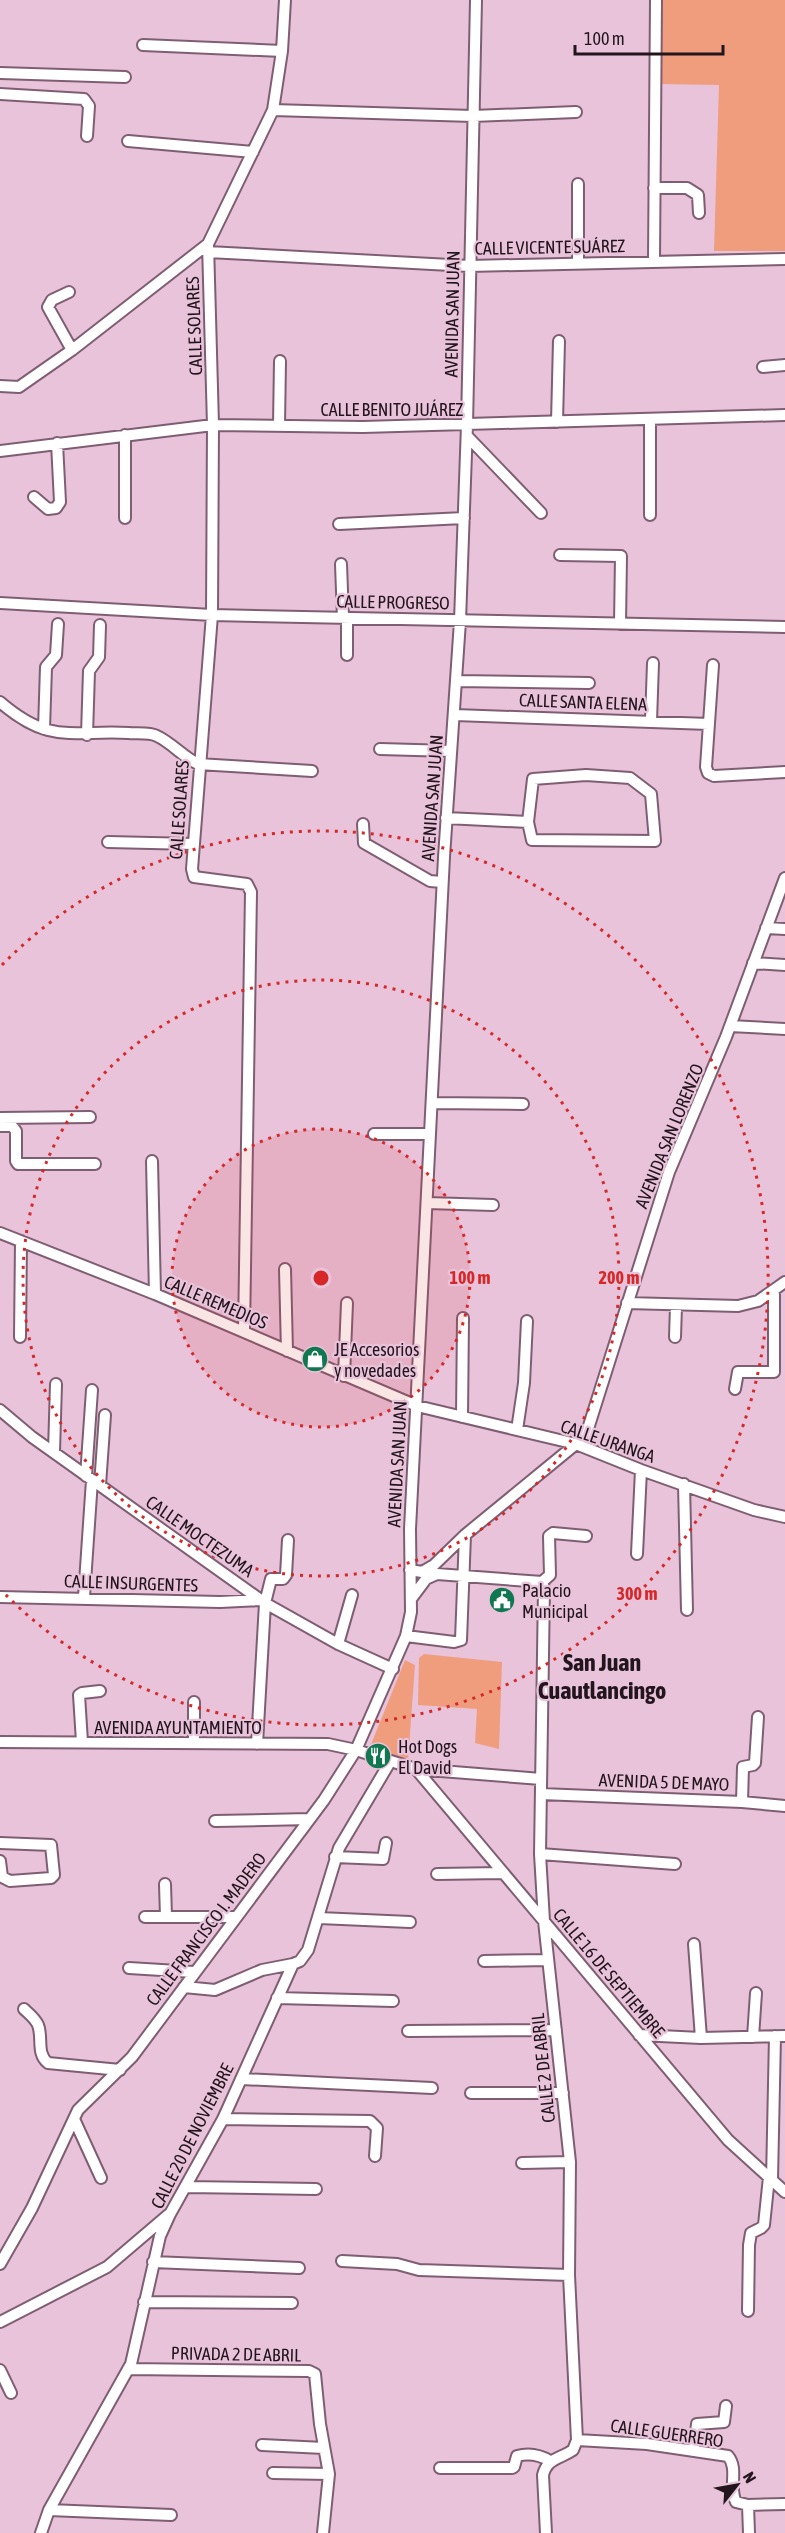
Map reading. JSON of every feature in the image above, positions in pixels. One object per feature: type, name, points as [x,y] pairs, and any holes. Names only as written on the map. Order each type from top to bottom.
[{"type":"street","name":"CALLE SOLARES","points":[[244,1332],[251,892],[247,885],[194,877],[192,869],[198,764],[212,615],[213,425],[208,248],[273,110],[282,51],[285,0]]},
{"type":"street","name":"AVENIDA SAN JUAN","points":[[411,1599],[410,1529],[442,882],[460,621],[467,436],[476,0]]},
{"type":"street","points":[[654,261],[656,0]]},
{"type":"street","points":[[143,45],[282,51]]},
{"type":"street","points":[[0,73],[125,77]]},
{"type":"street","points":[[0,94],[84,99],[89,106],[87,136]]},
{"type":"street","points":[[273,110],[473,116],[576,112]]},
{"type":"street","points":[[128,141],[253,152]]},
{"type":"street","points":[[578,184],[578,263]]},
{"type":"street","points":[[654,188],[687,188],[698,195],[699,213]]},
{"type":"street","name":"CALLE SOLARES","points":[[0,386],[19,387],[208,248]]},
{"type":"street","name":"CALLE VICENTE SUÁREZ","points":[[208,248],[469,266],[785,259]]},
{"type":"street","points":[[69,292],[52,300],[48,307],[72,350]]},
{"type":"street","points":[[557,422],[559,340]]},
{"type":"street","points":[[279,425],[280,361]]},
{"type":"street","points":[[763,366],[785,365]]},
{"type":"street","name":"CALLE BENITO JUÁREZ","points":[[0,451],[213,425],[363,427],[785,416]]},
{"type":"street","points":[[650,420],[650,515]]},
{"type":"street","points":[[125,435],[125,519]]},
{"type":"street","points":[[467,436],[541,513]]},
{"type":"street","points":[[34,497],[48,509],[56,507],[60,502],[57,444]]},
{"type":"street","points":[[339,524],[464,518]]},
{"type":"street","points":[[561,555],[621,556],[620,624]]},
{"type":"street","points":[[341,564],[347,655]]},
{"type":"street","name":"CALLE PROGRESO","points":[[0,603],[212,615],[785,627]]},
{"type":"street","points":[[44,729],[46,667],[56,655],[58,624]]},
{"type":"street","points":[[87,735],[89,671],[99,657],[100,625]]},
{"type":"street","points":[[651,721],[653,663]]},
{"type":"street","points":[[713,665],[706,767],[708,774],[714,776],[785,772]]},
{"type":"street","points":[[457,681],[590,683]]},
{"type":"street","points":[[0,702],[25,721],[63,734],[156,735],[198,764],[312,771]]},
{"type":"street","name":"CALLE SANTA ELENA","points":[[455,715],[709,724]]},
{"type":"street","points":[[380,749],[451,751]]},
{"type":"street","points":[[586,775],[630,778],[651,794],[655,841],[535,842],[530,837],[528,822],[533,778],[586,775]]},
{"type":"street","points":[[446,818],[528,822]]},
{"type":"street","points":[[363,824],[364,843],[430,881],[442,882]]},
{"type":"street","points":[[108,842],[194,844]]},
{"type":"street","name":"AVENIDA SAN LORENZO","points":[[410,1570],[422,1572],[428,1570],[465,1535],[576,1444],[587,1432],[669,1172],[730,1026],[785,878]]},
{"type":"street","points":[[766,928],[785,929]]},
{"type":"street","points":[[753,963],[785,965]]},
{"type":"street","points":[[730,1026],[785,1029]]},
{"type":"street","points":[[432,1102],[524,1104]]},
{"type":"street","points":[[0,1118],[90,1117]]},
{"type":"street","points":[[0,1126],[12,1126],[16,1131],[16,1161],[18,1164],[95,1164]]},
{"type":"street","points":[[374,1134],[430,1134]]},
{"type":"street","points":[[152,1161],[155,1294]]},
{"type":"street","points":[[427,1203],[493,1205]]},
{"type":"street","name":"CALLE REMEDIOS","points":[[0,1233],[155,1294],[417,1406]]},
{"type":"street","points":[[20,1337],[21,1241]]},
{"type":"street","points":[[285,1269],[287,1351]]},
{"type":"street","points":[[627,1303],[738,1306],[758,1301],[785,1282]]},
{"type":"street","points":[[735,1389],[738,1372],[774,1372],[774,1290]]},
{"type":"street","points":[[344,1376],[347,1303]]},
{"type":"street","points":[[675,1337],[676,1306]]},
{"type":"street","points":[[462,1417],[463,1318]]},
{"type":"street","points":[[517,1430],[524,1383],[527,1321]]},
{"type":"street","points":[[54,1452],[56,1384]]},
{"type":"street","points":[[84,1597],[93,1480],[92,1390]]},
{"type":"street","name":"CALLE URANGA","points":[[417,1406],[576,1444],[641,1470],[754,1510],[785,1518]]},
{"type":"street","name":"CALLE MOCTEZUMA","points":[[0,1410],[54,1452],[263,1601],[338,1644],[393,1670]]},
{"type":"street","points":[[93,1480],[105,1415]]},
{"type":"street","points":[[637,1554],[641,1470]]},
{"type":"street","points":[[684,1484],[687,1610]]},
{"type":"street","name":"CALLE 2 DE ABRIL","points":[[577,2440],[569,2275],[570,2162],[544,1921],[540,1854],[544,1588],[542,1582],[550,1575],[549,1536],[553,1533],[586,1536]]},
{"type":"street","points":[[406,1636],[454,1642],[461,1640],[465,1535]]},
{"type":"street","points":[[257,1743],[263,1601],[271,1579],[283,1579],[286,1575],[288,1540]]},
{"type":"street","points":[[411,1599],[426,1579],[437,1574],[542,1582]]},
{"type":"street","points":[[338,1644],[352,1595]]},
{"type":"street","name":"CALLE INSURGENTES","points":[[0,1597],[263,1601]]},
{"type":"street","name":"CALLE FRANCISCO I. MADERO","points":[[0,2264],[32,2208],[74,2119],[88,2099],[120,2070],[184,1987],[309,1819],[356,1750],[406,1636],[411,1599]]},
{"type":"street","points":[[82,1742],[79,1695],[100,1691]]},
{"type":"street","points":[[194,1702],[194,1743]]},
{"type":"street","points":[[742,1802],[743,1767],[755,1763],[759,1717]]},
{"type":"street","name":"AVENIDA AYUNTAMIENTO","points":[[0,1742],[328,1744],[356,1750],[416,1769],[541,1779]]},
{"type":"street","name":"CALLE 20 DE NOVIEMBRE","points":[[41,2533],[49,2510],[128,2369],[153,2262],[170,2214],[223,2119],[293,1964],[300,1961],[309,1950],[335,1857],[348,1830],[390,1762]]},
{"type":"street","name":"CALLE 16 DE SEPTIEMBRE","points":[[416,1769],[728,2139],[785,2192]]},
{"type":"street","name":"AVENIDA 5 DE MAYO","points":[[541,1794],[742,1802],[785,1806]]},
{"type":"street","points":[[215,1821],[309,1819]]},
{"type":"street","points":[[0,1843],[51,1845],[53,1877],[34,1880],[5,1880],[1,1873],[0,1861]]},
{"type":"street","points":[[335,1857],[381,1860],[385,1858],[386,1843]]},
{"type":"street","points":[[540,1854],[675,1864]]},
{"type":"street","points":[[437,1874],[502,1873]]},
{"type":"street","points":[[165,1884],[166,1917]]},
{"type":"street","points":[[145,1917],[236,1917]]},
{"type":"street","points":[[319,1918],[410,1922]]},
{"type":"street","points":[[694,1944],[701,2038]]},
{"type":"street","points":[[484,1961],[548,1960]]},
{"type":"street","points":[[184,1987],[215,1990],[262,1970],[293,1964]]},
{"type":"street","points":[[129,1968],[194,1972]]},
{"type":"street","points":[[753,2037],[756,1993]]},
{"type":"street","points":[[277,1998],[393,2001]]},
{"type":"street","points":[[24,2009],[37,2023],[41,2054],[48,2063],[120,2070]]},
{"type":"street","points":[[408,2031],[556,2030]]},
{"type":"street","points":[[639,2035],[701,2038],[780,2036],[770,2179],[764,2225],[751,2233],[748,2245],[748,2311]]},
{"type":"street","points":[[241,2079],[432,2088]]},
{"type":"street","points":[[471,2093],[563,2093]]},
{"type":"street","points":[[74,2119],[101,2178]]},
{"type":"street","points":[[223,2119],[370,2121],[376,2128],[375,2156]]},
{"type":"street","points":[[522,2163],[570,2162]]},
{"type":"street","points":[[187,2187],[316,2189]]},
{"type":"street","points":[[0,2322],[107,2267],[170,2214]]},
{"type":"street","points":[[342,2261],[397,2264],[419,2270],[569,2275]]},
{"type":"street","points":[[153,2262],[299,2268]]},
{"type":"street","points":[[144,2302],[292,2303]]},
{"type":"street","name":"PRIVADA 2 DE ABRIL","points":[[128,2369],[309,2371],[315,2374],[329,2474],[323,2533]]},
{"type":"street","points":[[0,2370],[11,2392]]},
{"type":"street","points":[[694,2450],[697,2424],[724,2422],[726,2406]]},
{"type":"street","points":[[546,2533],[543,2475],[550,2461],[573,2450],[577,2440]]},
{"type":"street","name":"CALLE GUERRERO","points":[[577,2440],[647,2444],[728,2456],[733,2465],[732,2495],[736,2502],[748,2505]]},
{"type":"street","points":[[262,2445],[324,2448]]},
{"type":"street","points":[[440,2468],[512,2468],[517,2456],[521,2455],[535,2455],[550,2461]]},
{"type":"street","points":[[273,2473],[329,2474]]},
{"type":"street","points":[[749,2533],[748,2505],[785,2504]]},
{"type":"street","points":[[49,2510],[171,2515]]},
{"type":"shaded area","points":[[659,0],[785,0],[785,251],[714,251],[719,85],[659,84]]},
{"type":"shaded area","points":[[424,1654],[502,1662],[499,1749],[475,1743],[477,1709],[418,1705],[419,1658]]},
{"type":"shaded area","points":[[405,1660],[415,1665],[408,1761],[370,1747]]},
{"type":"place","name":"JE Accesorios y novedades","points":[[315,1359]]},
{"type":"place","name":"Palacio Municipal","points":[[502,1600]]},
{"type":"place","name":"Hot Dogs El David","points":[[378,1756]]},
{"type":"district","name":"San Juan Cuautlancingo","points":[[602,1676]]}]
